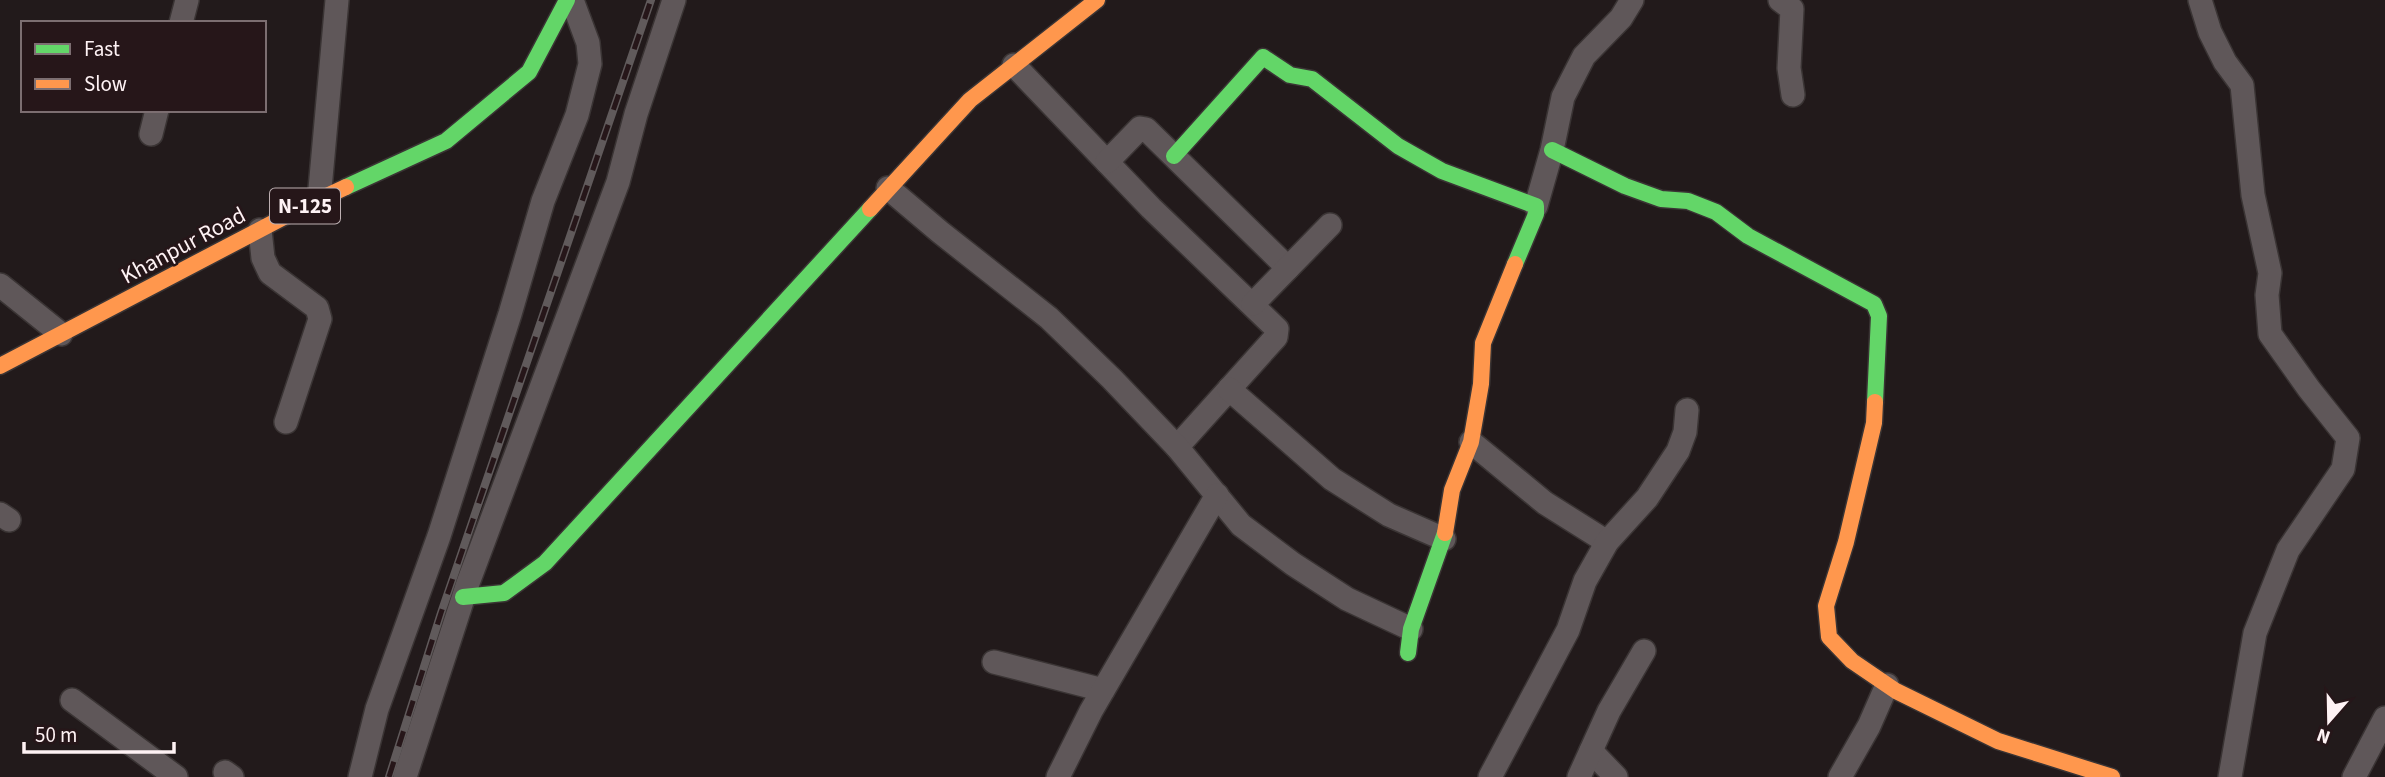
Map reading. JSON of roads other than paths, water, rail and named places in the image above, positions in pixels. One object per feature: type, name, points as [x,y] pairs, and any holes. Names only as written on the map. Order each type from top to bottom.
[{"type":"main road","name":"Khanpur Road","points":[[0,366],[319,200],[446,141],[529,72],[570,0]]},
{"type":"main road","points":[[463,597],[504,593],[545,563],[970,100],[1097,0]]},
{"type":"main road","points":[[1174,156],[1263,57],[1290,75],[1312,79],[1398,146],[1442,171],[1536,206],[1536,214],[1483,343],[1471,442],[1452,489],[1444,538],[1411,629],[1408,653]]},
{"type":"main road","points":[[1552,150],[1625,186],[1661,199],[1688,201],[1716,212],[1748,236],[1874,304],[1879,316],[1874,423],[1846,542],[1826,606],[1829,637],[1852,661],[1887,685],[1998,741],[2112,777]]},
{"type":"street","points":[[182,21],[187,0]]},
{"type":"street","points":[[319,200],[337,0]]},
{"type":"street","points":[[360,777],[377,709],[439,536],[543,201],[577,115],[590,65],[588,43],[570,0]]},
{"type":"street","points":[[405,777],[463,597],[618,182],[636,114],[674,0]]},
{"type":"street","points":[[1536,206],[1563,97],[1584,56],[1621,18],[1632,0]]},
{"type":"street","points":[[1780,0],[1792,9],[1789,68],[1793,95]]},
{"type":"street","points":[[2200,0],[2210,32],[2225,62],[2242,85],[2253,195],[2270,273],[2267,295],[2270,334],[2348,438],[2343,470],[2288,550],[2255,633],[2231,777]]},
{"type":"street","points":[[1014,65],[1178,234],[1277,328],[1276,337],[1177,447]]},
{"type":"street","points":[[151,134],[156,112]]},
{"type":"street","points":[[1107,162],[1140,128],[1146,129],[1288,268]]},
{"type":"street","points":[[888,188],[1049,318],[1177,447],[1241,525],[1293,564],[1347,599],[1411,629]]},
{"type":"street","points":[[1253,304],[1330,225]]},
{"type":"street","points":[[260,230],[262,258],[270,273],[317,307],[320,319],[286,422]]},
{"type":"street","points":[[0,285],[61,334]]},
{"type":"street","points":[[1229,389],[1332,479],[1389,515],[1444,538]]},
{"type":"street","points":[[1490,777],[1568,629],[1585,581],[1607,542],[1647,498],[1678,451],[1685,432],[1687,410]]},
{"type":"street","points":[[1471,442],[1545,503],[1607,542]]},
{"type":"street","points":[[1058,777],[1103,690],[1217,495]]},
{"type":"street","points":[[1579,777],[1609,711],[1644,651]]},
{"type":"street","points":[[994,662],[1103,690]]},
{"type":"street","points":[[1840,777],[1869,726],[1887,685]]},
{"type":"street","points":[[72,700],[176,777]]},
{"type":"street","points":[[2354,777],[2385,718]]},
{"type":"street","points":[[1591,751],[1616,777]]},
{"type":"railway","points":[[389,777],[441,613],[651,0]]}]
